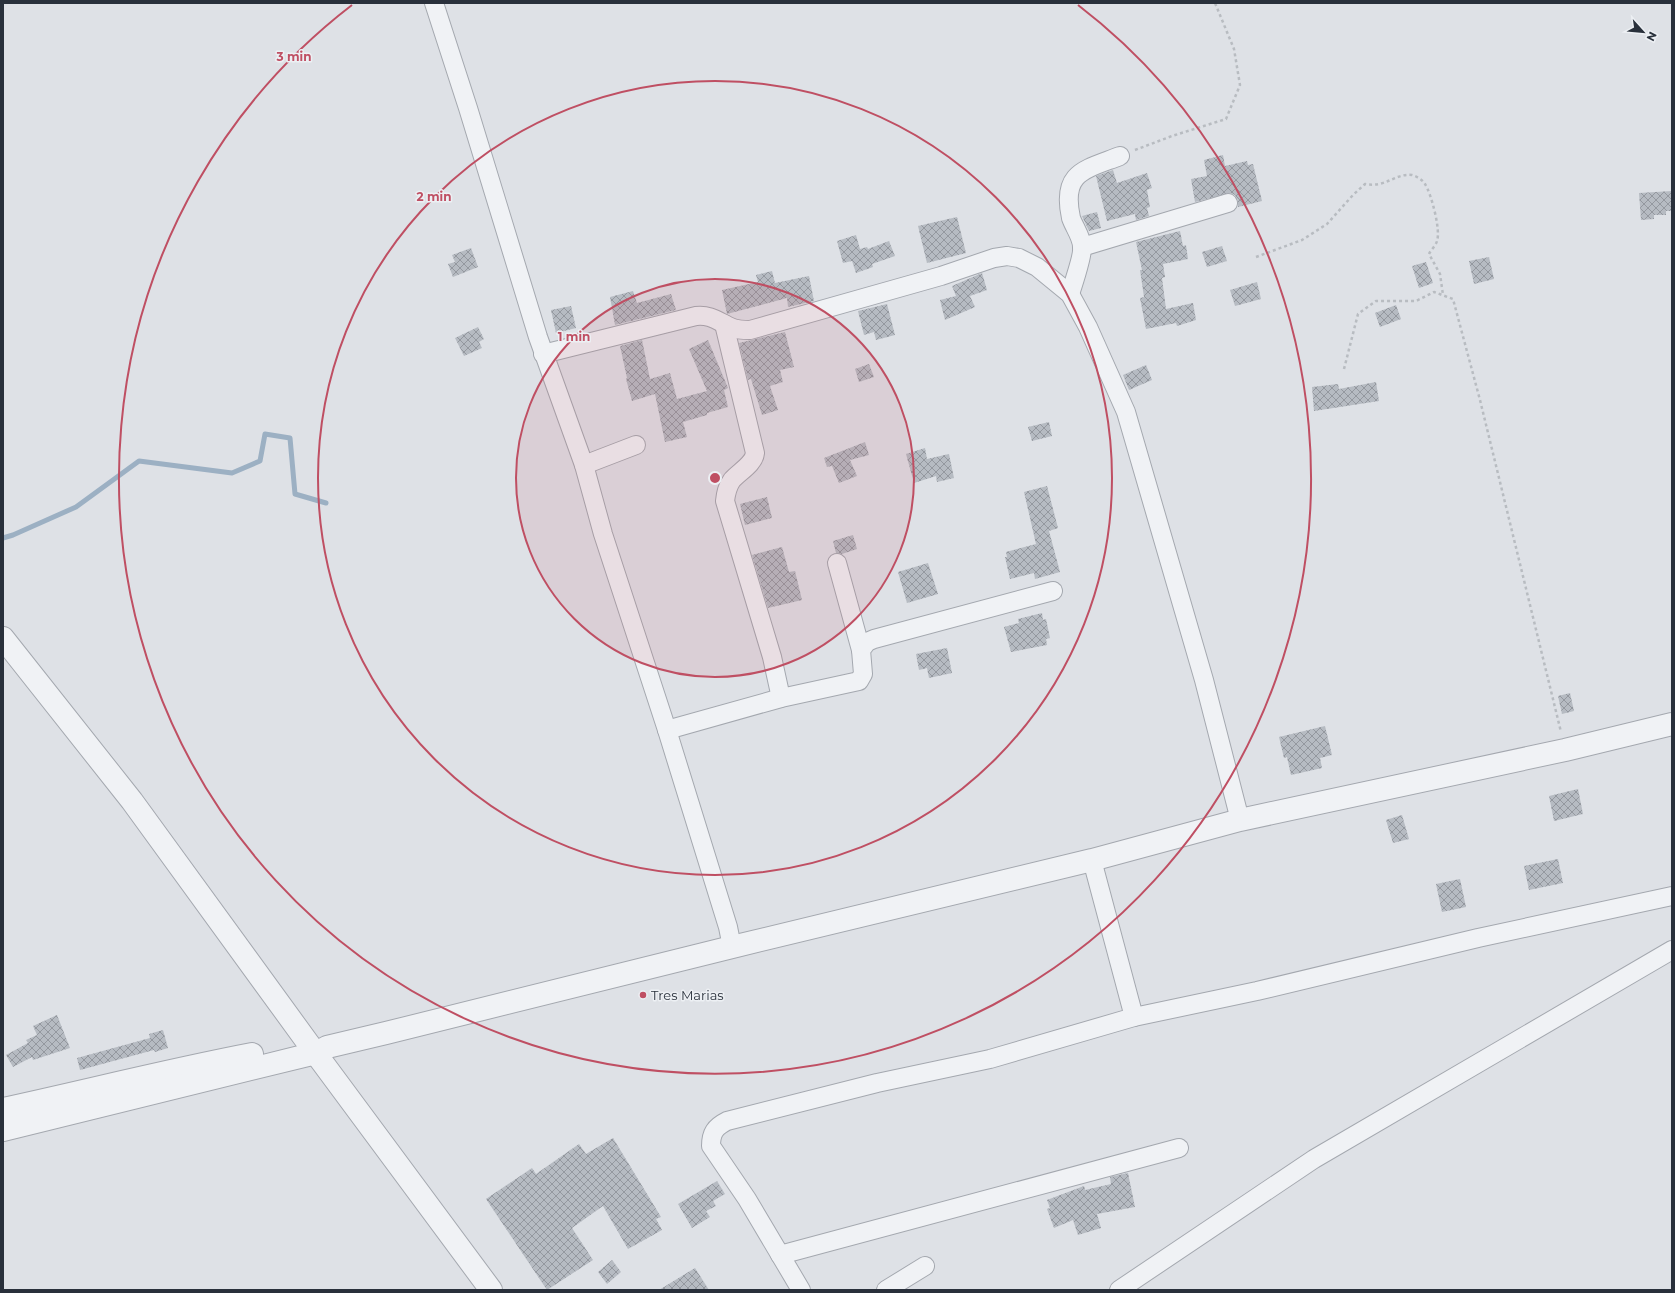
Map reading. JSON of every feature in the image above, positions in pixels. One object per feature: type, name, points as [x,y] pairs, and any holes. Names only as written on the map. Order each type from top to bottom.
[{"type":"street","points":[[434,3],[468,108],[543,354],[584,465],[603,534],[667,730],[728,927],[732,947]]},
{"type":"street","points":[[1070,294],[1082,247],[1072,218],[1068,194],[1070,184],[1076,177],[1086,170],[1120,156]]},
{"type":"street","points":[[1082,247],[1228,203]]},
{"type":"street","points":[[543,354],[704,315],[713,317],[734,328],[750,330],[941,276],[994,258],[1007,256],[1020,258],[1033,264],[1070,294],[1088,327],[1126,412],[1204,680],[1240,820]]},
{"type":"street","points":[[724,324],[756,453],[752,460],[732,481],[726,491],[724,501],[772,657],[781,698]]},
{"type":"street","points":[[584,465],[636,446]]},
{"type":"street","points":[[667,730],[781,698],[859,681],[863,674],[861,650],[837,563]]},
{"type":"street","points":[[861,650],[867,642],[874,639],[1053,592]]},
{"type":"street","points":[[3,638],[132,801],[317,1047],[491,1290]]},
{"type":"street","points":[[3,1109],[119,1084],[190,1066],[317,1047],[386,1034],[732,947],[1092,860],[1240,820],[1565,750],[1672,724]]},
{"type":"street","points":[[1092,860],[1134,1017]]},
{"type":"street","points":[[801,1290],[747,1199],[711,1146],[712,1134],[719,1125],[727,1121],[877,1083],[990,1059],[1134,1017],[1257,990],[1478,938],[1672,896]]},
{"type":"street","points":[[1119,1290],[1314,1159],[1672,950]]},
{"type":"street","points":[[3,1130],[317,1047]]},
{"type":"street","points":[[780,1255],[1179,1148]]},
{"type":"street","points":[[886,1290],[925,1266]]},
{"type":"path","points":[[1120,156],[1172,136],[1226,119],[1240,85],[1234,49],[1215,3]]},
{"type":"path","points":[[1256,257],[1302,240],[1327,224],[1365,184],[1373,186],[1390,181],[1401,175],[1415,175],[1425,184],[1437,217],[1438,240],[1428,254],[1440,274],[1443,295]]},
{"type":"path","points":[[1344,368],[1358,314],[1376,301],[1416,301],[1434,292],[1453,299],[1478,393],[1565,750]]},
{"type":"building","points":[[1223,155],[1225,166],[1247,161],[1248,165],[1253,164],[1262,201],[1238,207],[1238,200],[1235,195],[1230,193],[1195,202],[1191,179],[1207,176],[1204,160]]},
{"type":"building","points":[[1113,170],[1117,183],[1147,173],[1152,188],[1147,190],[1150,207],[1147,208],[1149,216],[1136,220],[1135,214],[1107,221],[1096,176]]},
{"type":"building","points":[[1672,191],[1672,211],[1666,211],[1666,215],[1654,215],[1654,219],[1641,220],[1639,193]]},
{"type":"building","points":[[1097,212],[1101,228],[1089,231],[1082,216]]},
{"type":"building","points":[[957,217],[966,253],[927,263],[918,226]]},
{"type":"building","points":[[1180,231],[1183,246],[1186,245],[1188,259],[1163,264],[1165,277],[1162,278],[1166,309],[1193,303],[1196,320],[1177,326],[1176,323],[1146,329],[1140,298],[1144,297],[1140,270],[1142,270],[1136,242]]},
{"type":"building","points":[[856,235],[860,249],[867,247],[868,249],[889,241],[895,256],[872,264],[873,267],[856,273],[852,261],[843,263],[837,241]]},
{"type":"building","points":[[1222,246],[1227,261],[1207,267],[1202,252]]},
{"type":"building","points":[[471,248],[478,267],[453,277],[448,264],[455,262],[452,255]]},
{"type":"building","points":[[1489,257],[1494,279],[1474,284],[1469,261]]},
{"type":"building","points":[[1426,262],[1433,283],[1419,288],[1412,266]]},
{"type":"building","points":[[772,271],[775,283],[809,276],[814,301],[788,307],[787,298],[727,314],[722,290],[758,282],[756,275]]},
{"type":"building","points":[[982,273],[987,290],[970,296],[975,307],[945,320],[940,300],[956,296],[952,286]]},
{"type":"building","points":[[1257,282],[1261,299],[1235,306],[1230,290]]},
{"type":"building","points":[[633,291],[637,303],[671,294],[676,310],[615,325],[610,297]]},
{"type":"building","points":[[887,304],[895,335],[876,340],[874,332],[864,335],[858,311]]},
{"type":"building","points":[[1396,305],[1401,319],[1380,327],[1375,313]]},
{"type":"building","points":[[571,306],[576,328],[556,333],[551,310]]},
{"type":"building","points":[[478,327],[484,339],[479,342],[482,348],[464,356],[455,338]]},
{"type":"building","points":[[785,332],[794,367],[780,370],[783,382],[770,386],[778,410],[762,415],[751,379],[748,380],[739,343]]},
{"type":"building","points":[[642,340],[650,379],[670,373],[677,399],[707,391],[689,349],[708,340],[728,388],[724,390],[728,407],[683,422],[687,437],[665,442],[655,394],[632,401],[626,379],[620,346]]},
{"type":"building","points":[[869,364],[874,377],[859,382],[855,369]]},
{"type":"building","points":[[1146,365],[1152,380],[1129,390],[1123,375]]},
{"type":"building","points":[[1376,382],[1379,401],[1314,411],[1312,387],[1338,384],[1339,389]]},
{"type":"building","points":[[1049,422],[1052,436],[1032,441],[1028,427]]},
{"type":"building","points":[[865,442],[869,455],[850,460],[857,476],[839,483],[832,466],[827,467],[824,458]]},
{"type":"building","points":[[925,448],[927,459],[949,454],[954,478],[937,482],[936,476],[914,483],[906,454]]},
{"type":"building","points":[[1047,486],[1058,528],[1049,531],[1060,572],[1035,579],[1034,573],[1010,579],[1005,557],[1007,557],[1006,552],[1036,544],[1024,492]]},
{"type":"building","points":[[767,497],[772,518],[745,525],[740,504]]},
{"type":"building","points":[[853,535],[857,549],[842,554],[836,553],[833,541]]},
{"type":"building","points":[[782,547],[789,572],[795,571],[802,600],[768,608],[752,555]]},
{"type":"building","points":[[928,563],[938,594],[907,603],[898,572]]},
{"type":"building","points":[[1042,613],[1043,620],[1046,619],[1050,638],[1046,639],[1047,645],[1011,652],[1004,627],[1019,623],[1018,619]]},
{"type":"building","points":[[947,648],[952,673],[929,678],[927,668],[919,670],[916,654]]},
{"type":"building","points":[[1570,693],[1574,711],[1562,714],[1558,696]]},
{"type":"building","points":[[1325,726],[1332,755],[1320,758],[1322,768],[1291,775],[1287,757],[1284,758],[1279,737]]},
{"type":"building","points":[[1578,789],[1583,814],[1554,821],[1549,796]]},
{"type":"building","points":[[1402,815],[1409,839],[1393,843],[1386,820]]},
{"type":"building","points":[[1558,859],[1563,883],[1529,890],[1524,866]]},
{"type":"building","points":[[1460,879],[1466,907],[1442,912],[1436,884]]},
{"type":"building","points":[[57,1015],[70,1048],[33,1060],[32,1057],[13,1067],[6,1055],[28,1043],[26,1040],[37,1035],[33,1026]]},
{"type":"building","points":[[163,1030],[168,1048],[155,1052],[154,1050],[80,1070],[77,1058],[150,1038],[149,1034]]},
{"type":"building","points":[[613,1138],[661,1217],[656,1219],[662,1230],[628,1249],[603,1206],[572,1228],[593,1260],[547,1290],[486,1199],[532,1168],[536,1174],[579,1144],[586,1154]]},
{"type":"building","points":[[1128,1173],[1135,1207],[1097,1214],[1101,1228],[1078,1235],[1073,1220],[1054,1228],[1047,1209],[1050,1208],[1047,1200],[1084,1186],[1085,1190],[1111,1184],[1110,1177]]},
{"type":"building","points":[[717,1181],[725,1194],[713,1201],[716,1206],[706,1211],[710,1217],[692,1228],[678,1204]]},
{"type":"building","points":[[612,1260],[621,1272],[607,1284],[598,1272]]},
{"type":"building","points":[[695,1268],[709,1290],[659,1290]]},
{"type":"waterway","points":[[3,538],[76,507],[139,461],[232,473],[260,461],[265,434],[290,438],[295,494],[326,503]]},
{"type":"place","name":"Tres Marias","points":[[643,995]]}]
